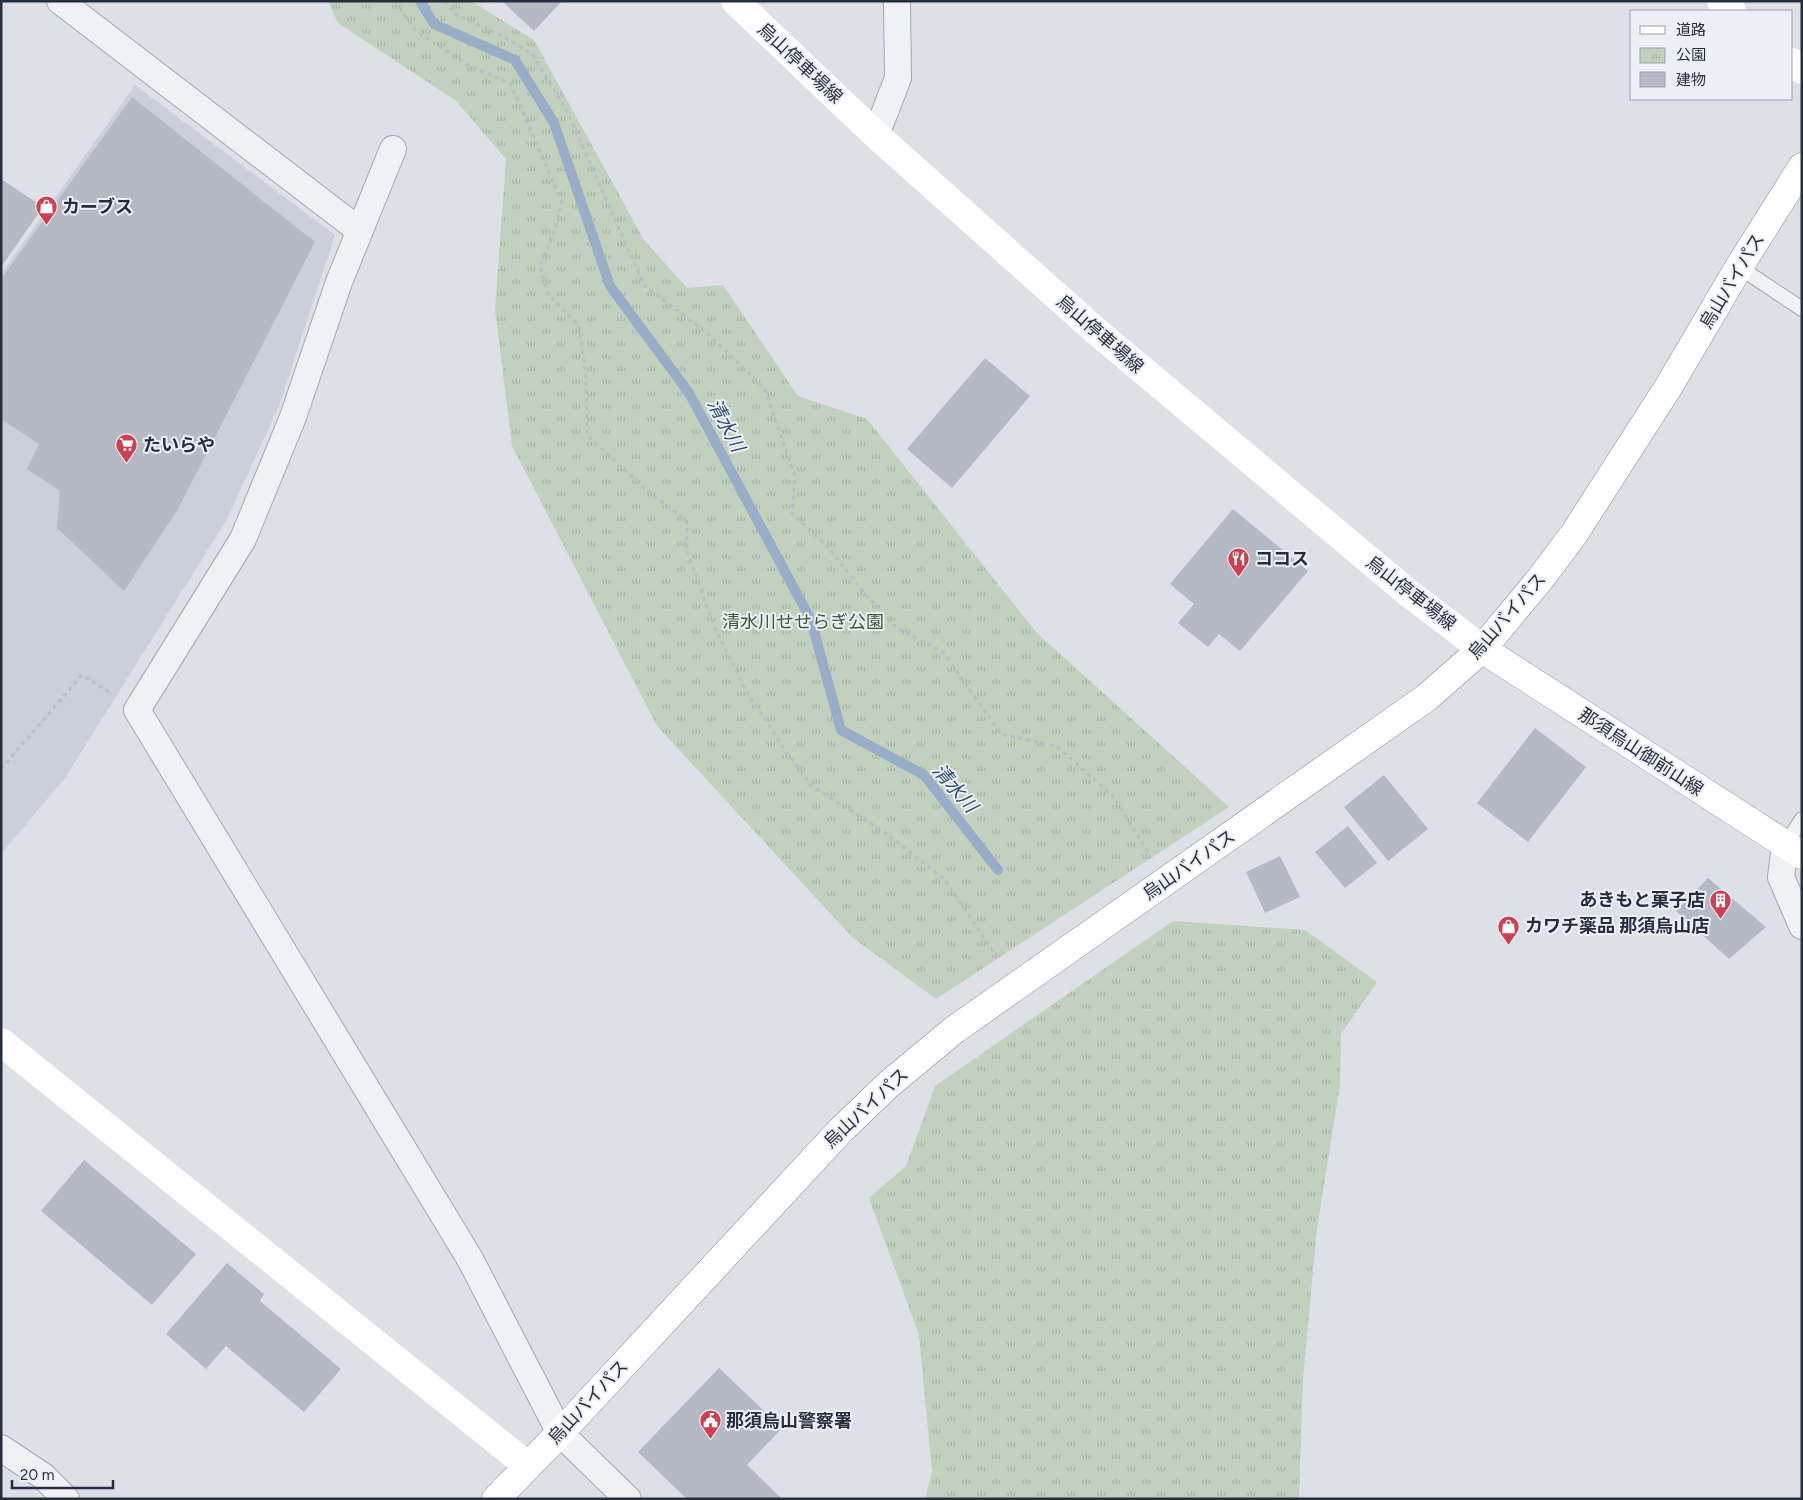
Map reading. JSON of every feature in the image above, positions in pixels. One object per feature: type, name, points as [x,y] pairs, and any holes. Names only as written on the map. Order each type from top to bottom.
[{"type":"main road","name":"烏山停車場線","points":[[735,1],[876,135],[1096,331],[1406,591],[1482,648]]},
{"type":"main road","points":[[1720,1],[1731,10]]},
{"type":"main road","name":"烏山バイパス","points":[[496,1499],[560,1433],[840,1131],[889,1084],[954,1030],[1426,698],[1482,648],[1541,578],[1574,534],[1669,386],[1739,267],[1802,167]]},
{"type":"main road","name":"那須烏山御前山線","points":[[1482,648],[1794,850]]},
{"type":"main road","points":[[1,1042],[528,1466]]},
{"type":"street","points":[[60,1],[360,231]]},
{"type":"street","points":[[876,135],[898,78],[898,1]]},
{"type":"street","points":[[393,149],[339,282],[293,417],[243,539],[137,710],[470,1259],[560,1433],[628,1499]]},
{"type":"street","points":[[1794,850],[1781,877],[1802,926]]},
{"type":"street","points":[[1,1448],[43,1476],[66,1499]]},
{"type":"lane","points":[[1739,267],[1802,309]]},
{"type":"lane","points":[[1794,850],[1802,819]]},
{"type":"path","points":[[395,1],[416,31],[470,66],[510,83],[562,202],[555,230],[540,267],[549,296],[579,326],[586,380],[588,435],[644,488],[687,521],[686,551],[714,626],[745,689],[812,786],[883,831],[945,880],[1017,985]]},
{"type":"path","points":[[444,1],[455,14],[501,35],[532,54],[567,111],[644,285],[708,334],[764,388],[795,475],[792,514],[829,548],[863,592],[897,628],[943,652],[1001,734],[1056,746],[1112,795],[1167,881]]},
{"type":"path","points":[[1,769],[82,675],[137,710]]},
{"type":"shaded area","name":"たいらや","points":[[135,85],[335,235],[279,406],[226,521],[65,778],[1,854],[1,274]]},
{"type":"green space","name":"清水川せせらぎ公園","points":[[328,1],[471,1],[534,40],[644,240],[687,288],[723,285],[798,396],[867,419],[1036,632],[1229,807],[936,999],[852,937],[657,726],[512,446],[495,310],[506,159],[455,100],[338,23]]},
{"type":"green space","points":[[1173,921],[1305,930],[1377,982],[1341,1034],[1340,1085],[1317,1229],[1303,1379],[1299,1499],[925,1499],[932,1472],[919,1335],[869,1198],[906,1166],[935,1086]]},
{"type":"building","points":[[502,1],[562,1],[534,31]]},
{"type":"building","name":"たいらや","points":[[132,97],[315,242],[178,509],[124,591],[57,528],[60,491],[27,469],[39,444],[1,419],[1,279]]},
{"type":"building","points":[[1,179],[43,207],[1,267]]},
{"type":"building","points":[[985,358],[1030,396],[952,488],[907,449]]},
{"type":"building","name":"ココス","points":[[1233,509],[1308,571],[1240,651],[1219,634],[1208,647],[1178,623],[1194,604],[1170,584]]},
{"type":"building","points":[[1535,728],[1586,767],[1528,842],[1477,803]]},
{"type":"building","points":[[1384,775],[1428,829],[1388,861],[1344,807]]},
{"type":"building","points":[[1348,826],[1377,863],[1345,888],[1315,852]]},
{"type":"building","points":[[1280,856],[1300,897],[1265,913],[1246,872]]},
{"type":"building","name":"あきもと菓子店","points":[[1708,878],[1766,927],[1729,959],[1676,911]]},
{"type":"building","points":[[84,1160],[196,1254],[152,1305],[41,1211]]},
{"type":"building","points":[[227,1263],[264,1294],[260,1301],[341,1369],[304,1412],[226,1346],[206,1369],[166,1334]]},
{"type":"building","name":"那須烏山警察署","points":[[719,1368],[782,1428],[747,1465],[782,1499],[687,1499],[638,1452]]},
{"type":"waterway","name":"清水川","points":[[420,1],[434,24],[515,60],[554,123],[610,286],[689,393],[811,620],[841,730],[924,775],[998,870]]},
{"type":"place","name":"カーブス","points":[[46,226]]},
{"type":"place","name":"たいらや","points":[[127,464]]},
{"type":"place","name":"ココス","points":[[1239,578]]},
{"type":"place","name":"あきもと菓子店","points":[[1721,919]]},
{"type":"place","name":"カワチ薬品 那須烏山店","points":[[1509,945]]},
{"type":"place","name":"那須烏山警察署","points":[[710,1440]]}]
